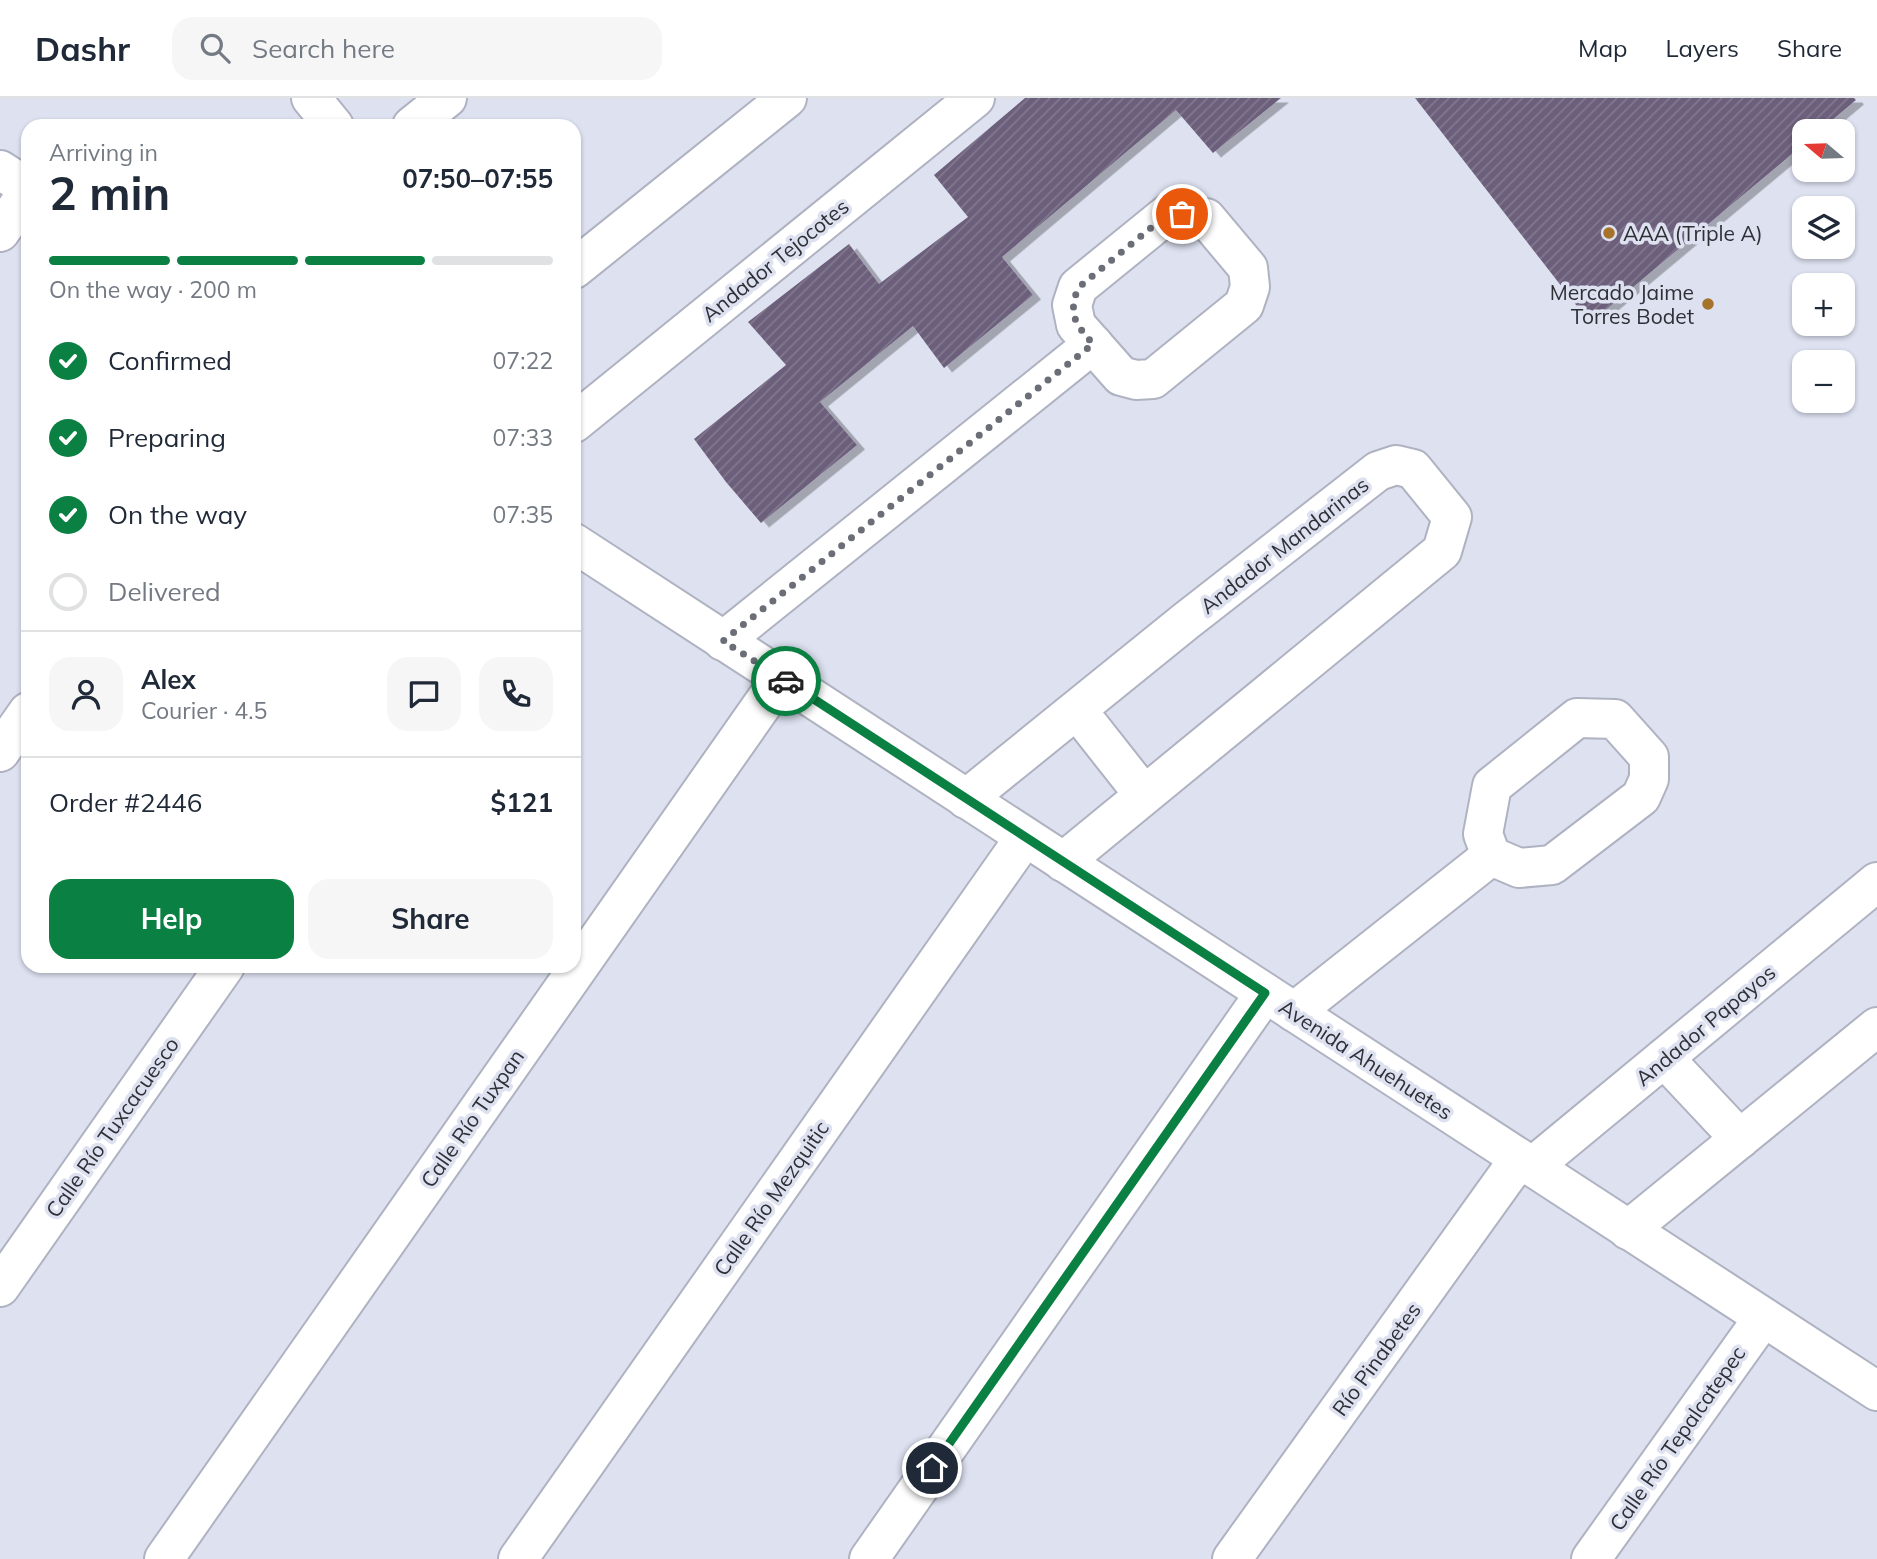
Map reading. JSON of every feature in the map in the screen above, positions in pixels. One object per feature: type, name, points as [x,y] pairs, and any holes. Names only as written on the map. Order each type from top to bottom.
[{"type":"street","points":[[421,119],[447,98]]},
{"type":"street","points":[[581,263],[787,98]]},
{"type":"street","name":"Andador Tejocotes","points":[[581,417],[975,98]]},
{"type":"street","points":[[0,170],[21,185]]},
{"type":"street","points":[[0,232],[21,200]]},
{"type":"street","points":[[1169,213],[1206,218],[1248,268],[1250,287],[1244,305],[1153,379],[1136,380],[1121,376],[1093,344],[1076,325],[1072,305],[1078,288],[1169,213]]},
{"type":"street","points":[[723,641],[1093,344]]},
{"type":"street","name":"Andador Mandarinas","points":[[966,799],[1378,471],[1396,465],[1413,469],[1452,517],[1442,551],[1063,862]]},
{"type":"street","name":"Avenida Ahuehuetes","points":[[581,548],[1763,1318],[1873,1382]]},
{"type":"street","name":"Calle Río Tuxpan","points":[[581,964],[781,678]]},
{"type":"street","points":[[1077,709],[1144,795]]},
{"type":"street","points":[[1577,718],[1615,719],[1649,757],[1649,779],[1641,797],[1552,865],[1520,867],[1491,856],[1483,834],[1492,786],[1577,718]]},
{"type":"street","points":[[0,752],[21,722]]},
{"type":"street","name":"Calle Río Mezquitic","points":[[517,1559],[1025,837]]},
{"type":"street","points":[[869,1559],[1279,1002],[1491,856]]},
{"type":"street","name":"Andador Papayos","points":[[1526,1163],[1664,1058],[1877,882]]},
{"type":"street","name":"Calle Río Tuxcacuesco","points":[[0,1287],[220,973]]},
{"type":"street","name":"Calle Río Tuxpan","points":[[164,1559],[574,973]]},
{"type":"street","points":[[1628,1230],[1877,1027]]},
{"type":"street","points":[[1664,1058],[1740,1139]]},
{"type":"street","name":"Río Pinabetes","points":[[1232,1559],[1526,1163]]},
{"type":"street","name":"Calle Río Tepalcatepec","points":[[1591,1559],[1763,1318]]},
{"type":"building","points":[[1025,98],[1281,98],[1213,153],[1176,110],[1002,257],[1033,295],[944,368],[913,326],[820,402],[857,445],[761,523],[694,439],[786,365],[748,322],[849,244],[879,284],[968,217],[934,175]]},
{"type":"building","name":"AAA (Triple A)","points":[[1415,98],[1856,100],[1833,119],[1792,119],[1792,154],[1590,323]]},
{"type":"way so far","points":[[786,681],[723,641],[1093,344],[1076,325],[1072,305],[1078,288],[1169,213],[1182,214]]},
{"type":"place","name":"AAA (Triple A)","points":[[1609,233]]},
{"type":"place","name":"Mercado Jaime Torres Bodet","points":[[1708,304]]},
{"type":"route","points":[[786,681],[1265,993],[932,1468]]}]
